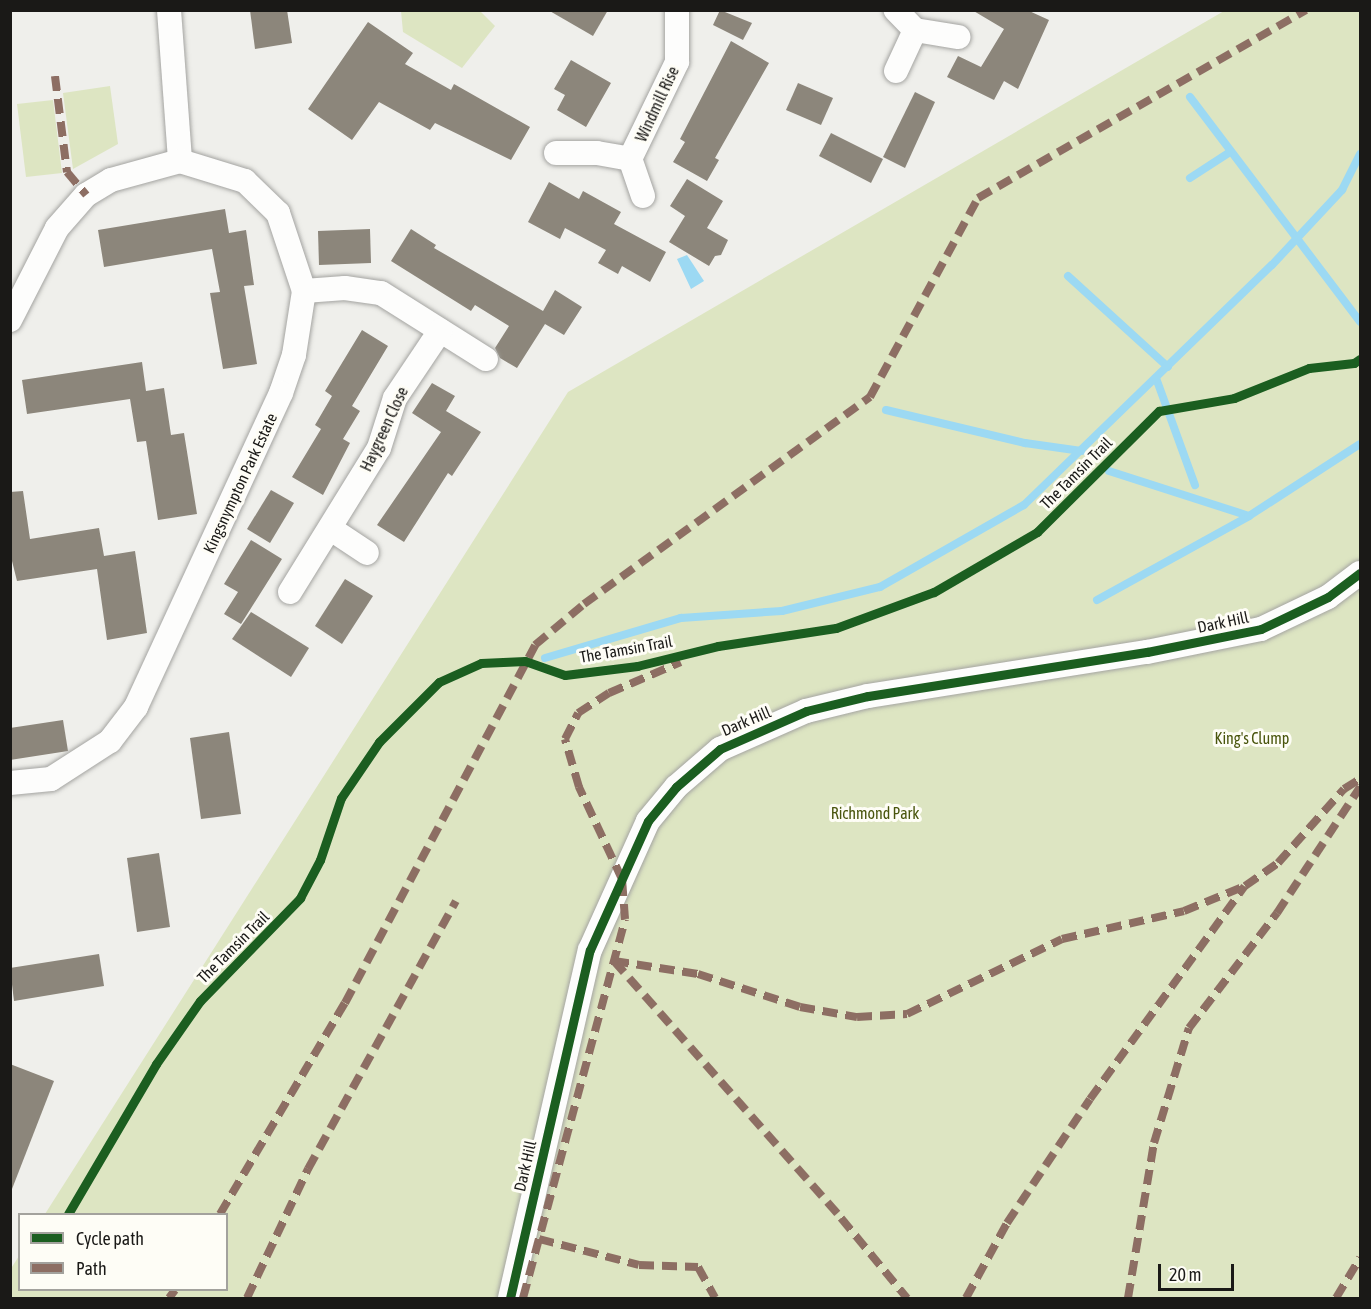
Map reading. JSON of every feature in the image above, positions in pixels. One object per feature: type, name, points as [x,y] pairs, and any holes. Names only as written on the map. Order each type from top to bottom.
[{"type":"street","points":[[10,320],[57,228],[86,195],[111,180],[180,161],[169,10]]},
{"type":"street","name":"Windmill Rise","points":[[643,196],[630,159],[677,62],[678,10]]},
{"type":"street","points":[[896,10],[915,30],[958,37]]},
{"type":"street","points":[[896,71],[915,30]]},
{"type":"street","name":"Windmill Rise","points":[[556,153],[597,153],[630,159]]},
{"type":"street","name":"Kingsnympton Park Estate","points":[[10,783],[51,779],[110,741],[136,707],[281,393],[294,356],[304,291],[278,213],[245,181],[180,161]]},
{"type":"street","points":[[304,291],[345,288],[381,293],[486,359]]},
{"type":"street","name":"Haygreen Close","points":[[290,592],[379,448],[395,398],[440,332]]},
{"type":"street","points":[[331,529],[368,553]]},
{"type":"street","name":"Dark Hill","points":[[510,1299],[590,951],[648,821],[676,787],[720,749],[806,711],[868,696],[1147,652],[1261,629],[1328,597],[1360,573]]},
{"type":"green space","points":[[401,11],[480,11],[495,26],[462,68],[403,32]]},
{"type":"green space","name":"Richmond Park","points":[[1224,11],[1360,11],[1360,1298],[11,1298],[10,1270],[18,1258],[18,1291],[228,1291],[228,1213],[46,1213],[568,392]]},
{"type":"green space","points":[[110,86],[118,144],[73,169],[63,93]]},
{"type":"green space","points":[[53,100],[62,173],[26,177],[17,104]]},
{"type":"water","points":[[687,255],[704,281],[691,289],[677,259]]},
{"type":"building","points":[[250,10],[287,10],[292,43],[255,49]]},
{"type":"building","points":[[548,10],[608,10],[593,36]]},
{"type":"building","points":[[720,10],[752,23],[743,40],[713,25]]},
{"type":"building","points":[[972,10],[1027,10],[1049,20],[1018,89],[1004,81],[994,100],[947,77],[958,56],[981,67],[1004,29]]},
{"type":"building","points":[[368,22],[413,53],[405,64],[451,90],[454,84],[530,127],[511,160],[435,123],[430,130],[379,102],[352,140],[308,109]]},
{"type":"building","points":[[731,41],[769,63],[715,158],[719,160],[707,181],[673,162],[685,142],[680,139]]},
{"type":"building","points":[[571,60],[611,83],[586,127],[557,110],[565,95],[554,89]]},
{"type":"building","points":[[798,83],[833,98],[821,125],[786,110]]},
{"type":"building","points":[[915,92],[935,102],[905,168],[883,157]]},
{"type":"building","points":[[831,133],[883,159],[871,183],[819,156]]},
{"type":"building","points":[[687,179],[723,201],[707,228],[728,240],[721,255],[715,256],[709,266],[669,242],[685,216],[670,206]]},
{"type":"building","points":[[549,182],[579,199],[583,191],[621,212],[614,224],[666,252],[650,282],[622,266],[618,274],[598,263],[606,250],[565,228],[560,239],[528,222]]},
{"type":"building","points":[[225,209],[229,233],[246,230],[254,285],[244,286],[257,364],[223,369],[210,293],[220,292],[212,249],[104,267],[98,230]]},
{"type":"building","points":[[370,229],[371,263],[319,265],[318,231]]},
{"type":"building","points":[[411,229],[436,245],[434,248],[543,311],[555,290],[582,307],[564,335],[545,324],[517,368],[500,358],[495,348],[509,326],[475,305],[471,311],[391,261]]},
{"type":"building","points":[[362,330],[388,346],[352,406],[360,411],[343,439],[350,443],[323,495],[292,477],[321,429],[315,425],[332,396],[325,391]]},
{"type":"building","points":[[142,362],[146,391],[164,388],[171,435],[184,433],[197,514],[158,520],[146,441],[137,442],[130,399],[27,414],[22,380]]},
{"type":"building","points":[[432,383],[455,396],[446,411],[481,432],[452,476],[448,473],[404,542],[377,525],[441,432],[412,413]]},
{"type":"building","points":[[271,490],[294,503],[270,543],[247,529]]},
{"type":"building","points":[[23,491],[30,539],[99,528],[104,556],[135,551],[147,633],[107,640],[97,569],[17,581],[10,553],[10,492]]},
{"type":"building","points":[[251,540],[282,559],[241,624],[224,614],[238,592],[224,584]]},
{"type":"building","points":[[345,579],[373,596],[342,644],[315,626]]},
{"type":"building","points":[[251,612],[309,648],[291,677],[232,639]]},
{"type":"building","points":[[63,720],[68,751],[10,760],[10,728]]},
{"type":"building","points":[[229,732],[241,814],[201,819],[190,738]]},
{"type":"building","points":[[159,853],[170,927],[137,932],[127,858]]},
{"type":"building","points":[[99,954],[104,986],[14,1001],[10,968]]},
{"type":"building","points":[[10,1064],[54,1081],[12,1189],[10,1188]]},
{"type":"waterway","points":[[1190,97],[1360,322]]},
{"type":"waterway","points":[[1190,178],[1230,152]]},
{"type":"waterway","points":[[545,658],[681,618],[782,611],[880,587],[1024,505],[1272,265],[1342,190],[1360,154]]},
{"type":"waterway","points":[[1068,276],[1168,367]]},
{"type":"waterway","points":[[1156,378],[1195,485]]},
{"type":"waterway","points":[[886,410],[1025,443],[1081,451]]},
{"type":"waterway","points":[[1097,600],[1249,516],[1360,444]]},
{"type":"waterway","points":[[1109,471],[1249,516]]},
{"type":"marked path","points":[[221,1213],[345,1003],[535,645],[584,604],[870,397],[978,198],[1306,10]]},
{"type":"marked path","points":[[55,76],[67,172],[86,195]]},
{"type":"marked path","points":[[523,1298],[625,919],[622,879],[579,787],[565,739],[578,713],[609,693],[681,662]]},
{"type":"marked path","points":[[614,961],[698,974],[800,1007],[857,1017],[907,1014],[1062,939],[1184,911],[1245,886],[1278,863],[1344,789],[1360,779]]},
{"type":"marked path","points":[[1128,1298],[1154,1143],[1189,1028],[1277,913],[1360,787]]},
{"type":"marked path","points":[[966,1298],[1007,1223],[1090,1099],[1245,886]]},
{"type":"marked path","points":[[247,1298],[308,1169],[456,901]]},
{"type":"marked path","points":[[614,961],[841,1218],[907,1298]]},
{"type":"marked path","points":[[539,1239],[639,1265],[698,1267],[715,1298]]},
{"type":"marked path","points":[[1336,1298],[1360,1258]]},
{"type":"marked path","points":[[169,1298],[174,1291]]},
{"type":"cycle path","name":"The Tamsin Trail","points":[[69,1213],[156,1064],[200,1001],[300,898],[320,860],[341,798],[379,742],[439,682],[481,663],[525,661],[565,675],[637,666],[718,646],[836,628],[934,592],[1037,532],[1159,411],[1234,398],[1309,368],[1354,363],[1360,359]]},
{"type":"cycle path","points":[[510,1298],[590,950],[648,821],[676,787],[720,749],[806,711],[868,696],[1147,652],[1261,629],[1328,597],[1360,573]]},
{"type":"park label","name":"King's Clump","points":[[1252,738]]}]
